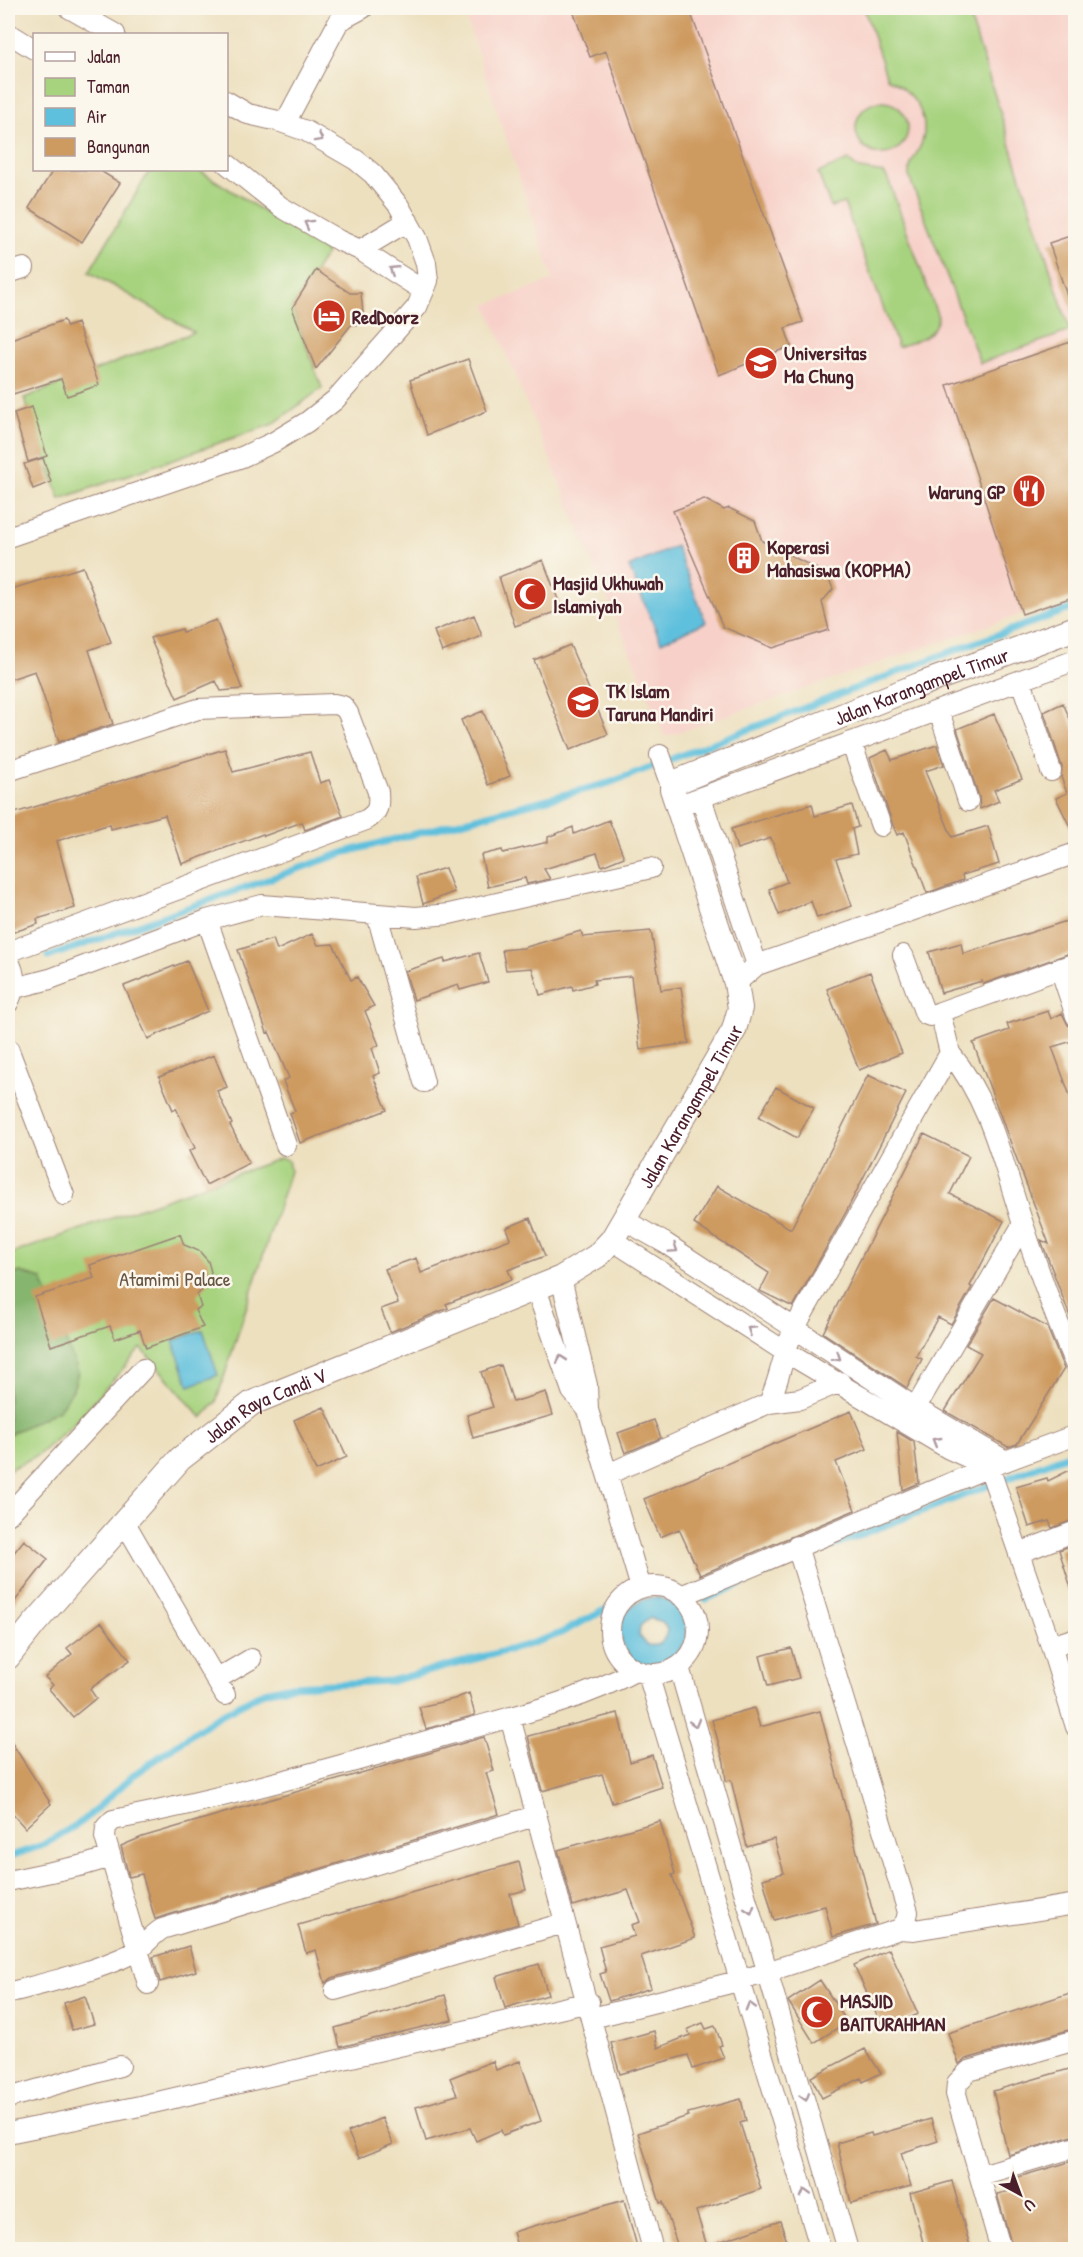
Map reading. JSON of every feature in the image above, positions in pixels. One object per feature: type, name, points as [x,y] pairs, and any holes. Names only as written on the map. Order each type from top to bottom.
[{"type":"street","points":[[69,8],[113,33]]},
{"type":"street","points":[[285,123],[339,21],[363,8]]},
{"type":"street","points":[[8,33],[33,48]]},
{"type":"street","points":[[8,537],[242,457],[274,442],[307,422],[335,400],[417,307],[428,281],[426,263],[408,221],[373,174],[330,144],[285,123],[248,114],[228,102]]},
{"type":"street","points":[[228,165],[281,207],[360,250],[424,291]]},
{"type":"street","points":[[360,250],[408,221]]},
{"type":"street","name":"Jalan Karangampel Timur","points":[[672,790],[676,782],[684,777],[908,689],[1073,637]]},
{"type":"street","name":"Jalan Karangampel Timur","points":[[672,790],[701,798],[1076,660]]},
{"type":"street","points":[[1021,681],[1051,771]]},
{"type":"street","points":[[8,771],[198,709],[334,704],[342,706],[348,713],[378,792],[379,806],[375,814],[366,820],[8,952]]},
{"type":"street","points":[[939,711],[968,801]]},
{"type":"street","points":[[851,742],[881,826]]},
{"type":"street","name":"Jalan Karangampel Timur","points":[[604,1248],[624,1220],[734,1030],[740,1008],[736,983],[660,755]]},
{"type":"street","points":[[701,798],[757,965]]},
{"type":"street","points":[[736,983],[757,965],[1076,853]]},
{"type":"street","points":[[8,960],[13,969],[11,996],[207,920],[262,905],[338,909],[377,915],[416,917],[449,914],[651,868]]},
{"type":"street","points":[[377,915],[424,1082]]},
{"type":"street","points":[[207,920],[286,1145]]},
{"type":"street","points":[[903,955],[925,1014],[930,1016],[1068,966],[1076,1016]]},
{"type":"street","points":[[940,1012],[950,1053],[968,1075],[982,1101],[1023,1224],[1076,1366]]},
{"type":"street","points":[[8,1048],[64,1195]]},
{"type":"street","points":[[769,1403],[776,1387],[784,1351],[794,1329],[950,1053]]},
{"type":"street","points":[[624,1220],[665,1243],[794,1329],[911,1416],[995,1471],[1019,1553],[1076,1727]]},
{"type":"street","points":[[911,1416],[1023,1224]]},
{"type":"street","points":[[604,1248],[840,1383],[911,1416]]},
{"type":"street","name":"Jalan Raya Candi V","points":[[8,1657],[180,1458],[252,1403],[535,1286],[561,1278],[604,1248]]},
{"type":"street","points":[[561,1278],[587,1385],[588,1410],[641,1588]]},
{"type":"street","points":[[535,1286],[572,1392],[588,1410]]},
{"type":"street","points":[[8,1515],[143,1369]]},
{"type":"street","points":[[608,1474],[769,1403],[800,1399],[840,1383]]},
{"type":"street","points":[[681,1596],[797,1546],[995,1471],[1076,1435]]},
{"type":"street","points":[[124,1521],[221,1687],[251,1659]]},
{"type":"street","points":[[1019,1553],[1076,1531]]},
{"type":"street","points":[[797,1546],[908,1912],[906,1921],[900,1929]]},
{"type":"street","points":[[148,1984],[136,1953],[105,1837],[106,1827],[112,1820],[189,1805],[311,1774],[510,1717],[642,1673],[664,1673],[679,1666],[693,1652],[698,1632],[694,1612],[681,1596],[669,1589],[656,1586],[641,1588],[621,1600],[610,1621],[612,1645],[621,1660],[642,1673],[685,1799],[742,1980],[821,2250]]},
{"type":"street","points":[[1051,1646],[1076,1638]]},
{"type":"street","points":[[679,1666],[848,2250]]},
{"type":"street","points":[[510,1717],[653,2250]]},
{"type":"street","points":[[685,1799],[714,1791]]},
{"type":"street","points":[[8,1993],[71,1976],[136,1953],[147,1939],[162,1929],[535,1816]]},
{"type":"street","points":[[8,1881],[111,1857]]},
{"type":"street","points":[[8,2133],[742,1980],[900,1929],[914,1930],[1076,1904]]},
{"type":"street","points":[[335,1990],[564,1923]]},
{"type":"street","points":[[1001,2250],[956,2094],[957,2083],[963,2074],[1076,2040]]},
{"type":"street","points":[[8,2098],[120,2066]]},
{"type":"street","points":[[981,2175],[1076,2147]]},
{"type":"shaded area","name":"Universitas Ma Chung","points":[[463,8],[1070,8],[1076,22],[1075,234],[1049,244],[1075,320],[1075,340],[948,386],[1022,614],[665,737],[486,305],[553,280]]},
{"type":"green space","points":[[864,8],[967,8],[1070,331],[980,363],[909,176],[910,167],[922,142],[924,132],[921,112],[911,96],[887,78]]},
{"type":"green space","points":[[882,102],[892,104],[900,110],[906,118],[908,128],[906,138],[900,146],[892,152],[882,154],[872,152],[864,146],[858,138],[856,128],[858,118],[864,110],[872,104]]},
{"type":"green space","points":[[848,160],[859,169],[884,173],[888,179],[938,317],[933,330],[928,334],[898,347],[844,203],[831,207],[818,173]]},
{"type":"green space","points":[[149,171],[201,171],[327,252],[292,308],[322,388],[273,424],[60,499],[24,398],[194,332],[89,272]]},
{"type":"green space","name":"Atamimi Palace","points":[[281,1158],[288,1160],[290,1171],[216,1402],[202,1418],[141,1348],[77,1421],[38,1455],[8,1470],[8,1255]]},
{"type":"green space","points":[[20,1272],[42,1279],[78,1372],[73,1390],[59,1410],[8,1435],[8,1277]]},
{"type":"water","points":[[676,546],[706,622],[661,642],[629,567]]},
{"type":"water","points":[[203,1330],[218,1375],[189,1386],[173,1341]]},
{"type":"water","points":[[657,1597],[678,1607],[687,1621],[687,1636],[679,1650],[667,1661],[652,1665],[637,1661],[624,1647],[620,1637],[621,1620],[626,1613],[631,1607]],"holes":[[[650,1618],[663,1622],[667,1630],[663,1641],[647,1645],[639,1635],[640,1626]]]},
{"type":"building","points":[[572,8],[689,8],[803,322],[785,328],[791,346],[719,375],[606,51],[590,57]]},
{"type":"building","points":[[52,171],[101,171],[120,183],[82,242],[29,208]]},
{"type":"building","points":[[1076,234],[1076,312],[1073,313],[1049,243]]},
{"type":"building","name":"RedDoorz","points":[[316,270],[350,293],[361,293],[364,324],[351,325],[316,369],[292,308]]},
{"type":"building","points":[[64,320],[67,327],[77,323],[99,385],[67,396],[61,379],[13,394],[8,377],[8,340]]},
{"type":"building","name":"Warung GP","points":[[1076,340],[1076,596],[1022,614],[947,385]]},
{"type":"building","points":[[468,359],[487,411],[427,435],[410,380]]},
{"type":"building","points":[[32,407],[47,456],[28,462],[14,413]]},
{"type":"building","points":[[43,458],[51,482],[33,489],[24,464]]},
{"type":"building","name":"Koperasi Mahasiswa (KOPMA)","points":[[704,499],[724,510],[729,508],[755,521],[762,541],[827,574],[833,589],[822,602],[829,630],[773,648],[723,627],[673,511]]},
{"type":"building","name":"Masjid Ukhuwah Islamiyah","points":[[543,560],[562,610],[515,626],[499,577]]},
{"type":"building","points":[[83,567],[111,642],[89,650],[113,724],[59,742],[35,671],[8,680],[8,590]]},
{"type":"building","points":[[474,615],[482,636],[442,652],[434,631]]},
{"type":"building","points":[[216,620],[242,689],[221,691],[216,681],[177,698],[150,638],[182,629],[183,632]]},
{"type":"building","points":[[570,645],[608,734],[570,750],[534,660]]},
{"type":"building","points":[[1063,703],[1076,733],[1076,839],[1056,798],[1067,793],[1061,777],[1062,767],[1044,712]]},
{"type":"building","points":[[483,711],[510,776],[488,785],[461,720]]},
{"type":"building","points":[[994,714],[1022,779],[994,790],[999,801],[980,809],[979,797],[957,729]]},
{"type":"building","points":[[937,745],[944,765],[925,771],[952,837],[988,826],[999,864],[962,875],[963,880],[927,893],[904,832],[897,835],[870,758],[887,750],[892,760]]},
{"type":"building","points":[[225,749],[233,772],[310,752],[320,783],[329,780],[343,816],[305,830],[302,822],[182,864],[165,815],[111,829],[110,824],[57,841],[75,908],[37,919],[38,924],[8,934],[8,815]]},
{"type":"building","points":[[812,804],[815,816],[852,805],[858,827],[852,829],[857,854],[836,859],[852,906],[817,918],[811,901],[779,915],[769,889],[787,882],[771,838],[737,849],[731,829]]},
{"type":"building","points":[[609,820],[624,857],[602,866],[597,853],[544,869],[550,879],[527,884],[525,878],[488,887],[481,855],[502,850],[503,853],[548,842],[548,837],[573,827],[574,834]]},
{"type":"building","points":[[445,868],[454,892],[423,904],[416,877]]},
{"type":"building","points":[[1076,918],[1076,951],[983,984],[982,981],[941,993],[929,952],[961,943],[963,954]]},
{"type":"building","points":[[581,931],[583,937],[651,931],[661,990],[681,987],[689,1043],[640,1050],[631,976],[594,980],[595,984],[573,990],[572,986],[540,995],[532,968],[506,970],[502,950],[523,948]]},
{"type":"building","points":[[312,934],[318,945],[333,944],[351,980],[357,977],[374,1006],[365,1011],[379,1045],[372,1048],[380,1073],[373,1076],[387,1110],[300,1143],[290,1113],[295,1111],[283,1081],[289,1078],[269,1032],[267,1033],[238,950],[273,939],[277,950]]},
{"type":"building","points":[[479,953],[488,982],[460,990],[458,985],[414,1000],[405,971],[444,959],[445,962]]},
{"type":"building","points":[[187,961],[208,1011],[148,1039],[124,986]]},
{"type":"building","points":[[870,972],[902,1053],[859,1070],[827,989]]},
{"type":"building","points":[[1048,1011],[1051,1019],[1062,1013],[1068,1025],[1076,1028],[1076,1040],[1052,1047],[1076,1112],[1074,1327],[1041,1240],[1049,1244],[973,1043],[1009,1030],[1007,1024]]},
{"type":"building","points":[[214,1055],[227,1087],[217,1091],[232,1124],[230,1125],[249,1163],[206,1185],[189,1151],[195,1148],[176,1108],[173,1110],[159,1077]]},
{"type":"building","points":[[868,1075],[906,1093],[846,1212],[793,1307],[760,1291],[769,1273],[694,1224],[717,1186],[791,1229]]},
{"type":"building","points":[[776,1087],[814,1108],[797,1138],[759,1117]]},
{"type":"building","points":[[924,1134],[969,1156],[950,1194],[1004,1221],[951,1324],[938,1317],[916,1356],[922,1359],[907,1388],[823,1333]]},
{"type":"building","points":[[530,1218],[545,1256],[508,1270],[512,1279],[446,1304],[448,1308],[390,1332],[381,1309],[398,1303],[385,1269],[416,1258],[421,1273],[510,1239],[506,1228]]},
{"type":"building","points":[[180,1234],[184,1245],[199,1251],[208,1261],[211,1272],[209,1283],[197,1295],[201,1307],[195,1310],[203,1327],[146,1348],[140,1330],[115,1339],[110,1326],[51,1346],[35,1297],[94,1278],[90,1265]]},
{"type":"building","points":[[994,1298],[1047,1327],[1064,1369],[1017,1444],[1008,1447],[945,1411],[981,1353],[966,1345]]},
{"type":"building","points":[[501,1365],[513,1402],[546,1392],[553,1415],[473,1438],[467,1415],[493,1407],[481,1372]]},
{"type":"building","points":[[324,1407],[347,1457],[316,1471],[294,1420]]},
{"type":"building","points":[[851,1411],[867,1449],[836,1462],[855,1510],[700,1575],[679,1529],[660,1537],[644,1499]]},
{"type":"building","points":[[654,1420],[661,1438],[625,1453],[618,1433]]},
{"type":"building","points":[[897,1432],[914,1442],[919,1483],[903,1490]]},
{"type":"building","points":[[1076,1467],[1076,1519],[1052,1528],[1049,1521],[1029,1527],[1016,1487],[1047,1478],[1048,1481]]},
{"type":"building","points":[[24,1540],[48,1559],[8,1610],[8,1560]]},
{"type":"building","points":[[1076,1544],[1076,1591],[1072,1591],[1059,1550]]},
{"type":"building","points":[[101,1622],[130,1660],[90,1689],[96,1698],[73,1717],[49,1689],[53,1685],[45,1677],[72,1654],[67,1648]]},
{"type":"building","points":[[791,1648],[799,1678],[768,1686],[760,1656]]},
{"type":"building","points":[[469,1693],[475,1715],[426,1729],[419,1707]]},
{"type":"building","points":[[754,1708],[760,1727],[820,1711],[876,1924],[833,1937],[825,1906],[774,1920],[763,1879],[784,1873],[774,1839],[747,1847],[731,1780],[726,1781],[724,1762],[712,1720]]},
{"type":"building","points":[[618,1713],[630,1762],[652,1755],[662,1787],[612,1803],[602,1774],[542,1791],[528,1736]]},
{"type":"building","points":[[8,1737],[51,1804],[25,1828],[8,1809]]},
{"type":"building","points":[[484,1737],[494,1771],[486,1773],[499,1814],[155,1919],[142,1874],[129,1877],[121,1846],[142,1837]]},
{"type":"building","points":[[660,1821],[675,1874],[672,1875],[695,1938],[641,1956],[651,1988],[609,2001],[600,1974],[606,1972],[599,1946],[635,1936],[631,1925],[640,1922],[628,1890],[573,1906],[558,1850]]},
{"type":"building","points":[[519,1862],[526,1890],[510,1894],[518,1924],[332,1978],[325,1983],[316,1950],[306,1953],[298,1925]]},
{"type":"building","points":[[189,1946],[196,1971],[160,1982],[153,1957]]},
{"type":"building","points":[[889,1949],[918,2014],[884,2030],[854,1965]]},
{"type":"building","points":[[539,1964],[548,1995],[505,2008],[496,1977]]},
{"type":"building","name":"MASJID BAITURAHMAN","points":[[820,1980],[847,2022],[814,2043],[788,2001]]},
{"type":"building","points":[[1076,1991],[1076,2028],[966,2059],[959,2064],[948,2033]]},
{"type":"building","points":[[445,1995],[452,2020],[340,2047],[335,2028]]},
{"type":"building","points":[[85,1996],[94,2024],[72,2030],[64,2003]]},
{"type":"building","points":[[703,2023],[706,2029],[715,2026],[724,2058],[693,2069],[688,2055],[620,2074],[611,2043],[654,2031],[658,2048],[690,2035],[688,2029]]},
{"type":"building","points":[[865,2049],[881,2073],[863,2082],[861,2078],[822,2098],[811,2077]]},
{"type":"building","points":[[493,2061],[496,2070],[520,2061],[541,2121],[503,2135],[501,2130],[476,2141],[470,2128],[426,2141],[416,2107],[457,2095],[450,2078]]},
{"type":"building","points":[[1076,2067],[1076,2135],[1008,2155],[993,2091]]},
{"type":"building","points":[[741,2099],[746,2121],[740,2123],[761,2189],[696,2211],[707,2246],[780,2221],[790,2250],[679,2250],[663,2202],[660,2203],[638,2133],[688,2116],[688,2113]]},
{"type":"building","points":[[382,2118],[393,2144],[359,2158],[348,2132]]},
{"type":"building","points":[[931,2119],[938,2141],[901,2153],[911,2186],[851,2203],[837,2143],[871,2133],[872,2136]]},
{"type":"building","points":[[1076,2160],[1076,2246],[1063,2250],[1013,2250],[997,2194],[1018,2189],[1015,2178]]},
{"type":"building","points":[[952,2181],[971,2250],[925,2250],[910,2193]]},
{"type":"building","points":[[624,2200],[638,2250],[518,2250],[513,2232]]},
{"type":"waterway","points":[[48,957],[346,852],[609,783],[966,646],[1076,607]]},
{"type":"waterway","points":[[813,1553],[1076,1452]]},
{"type":"waterway","points":[[706,1599],[773,1570]]},
{"type":"waterway","points":[[8,1857],[43,1845],[83,1821],[136,1773],[215,1718],[264,1692],[292,1686],[391,1681],[524,1646],[559,1634],[607,1609]]},
{"type":"place","name":"RedDoorz","points":[[329,316]]},
{"type":"place","name":"Universitas Ma Chung","points":[[761,363]]},
{"type":"place","name":"Warung GP","points":[[1029,491]]},
{"type":"place","name":"Koperasi Mahasiswa (KOPMA)","points":[[744,558]]},
{"type":"place","name":"Masjid Ukhuwah Islamiyah","points":[[530,594]]},
{"type":"place","name":"TK Islam Taruna Mandiri","points":[[583,702]]},
{"type":"place","name":"MASJID BAITURAHMAN","points":[[817,2012]]}]
